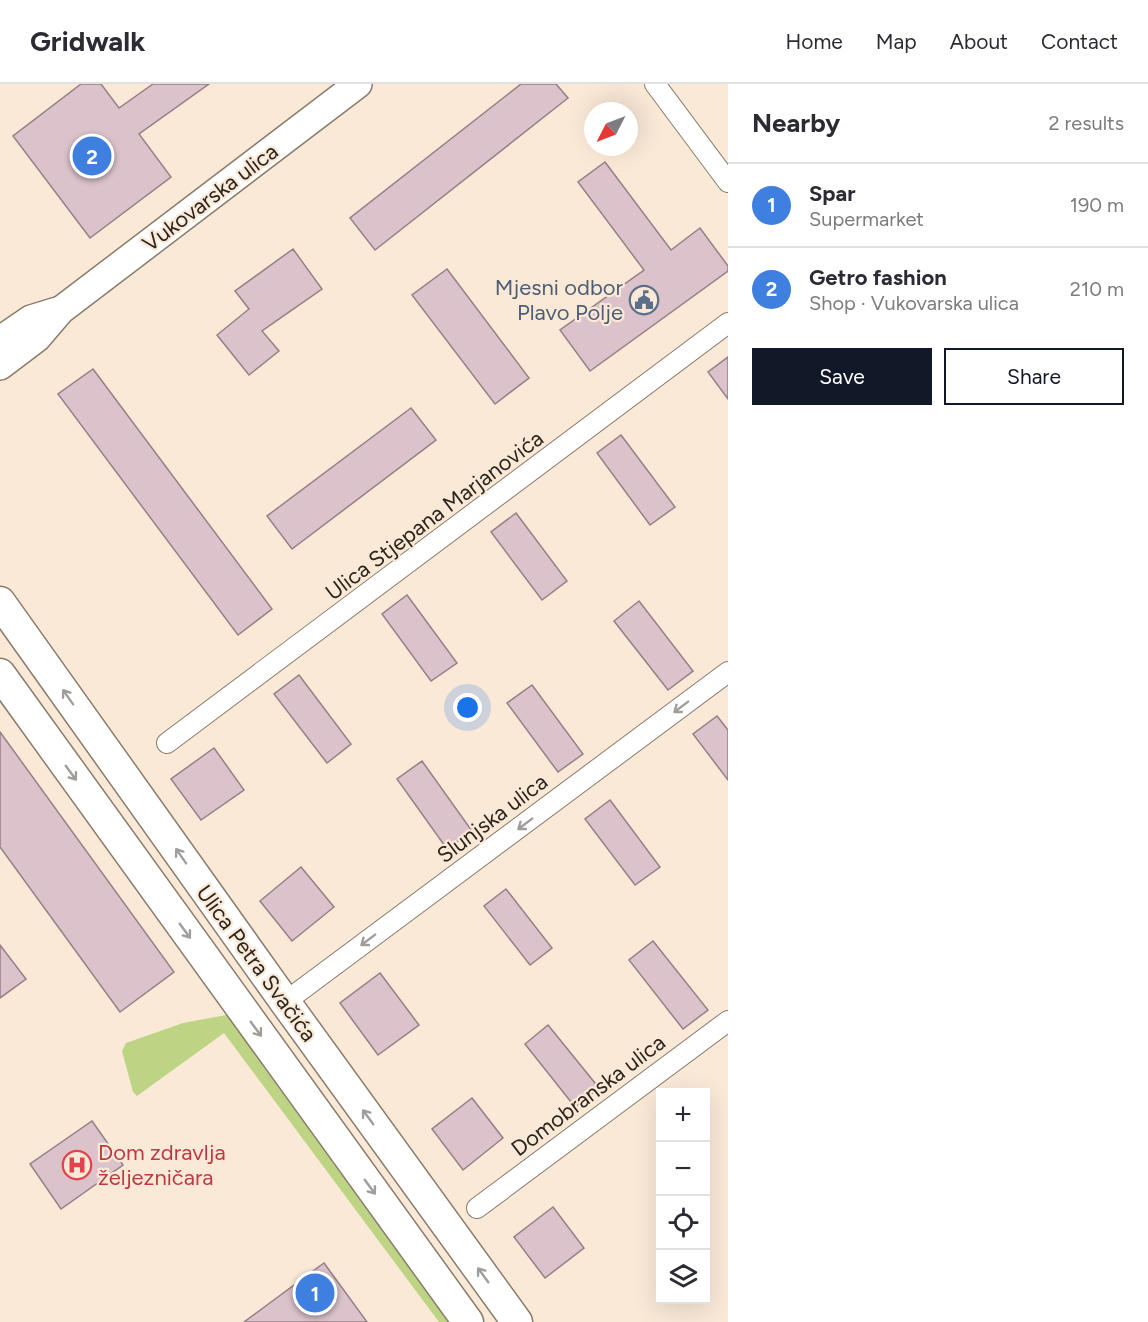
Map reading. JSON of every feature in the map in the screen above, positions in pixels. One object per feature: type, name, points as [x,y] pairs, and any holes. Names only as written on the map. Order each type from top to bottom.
[{"type":"main road","name":"Vukovarska ulica","points":[[0,366],[37,338],[61,310],[358,84]]},
{"type":"main road","name":"Vukovarska ulica","points":[[0,340],[31,319],[61,310]]},
{"type":"main road","name":"Ulica Petra Svačića","points":[[0,602],[285,1002],[517,1322]]},
{"type":"main road","name":"Ulica Petra Svačića","points":[[0,674],[468,1322]]},
{"type":"street","points":[[655,84],[728,182]]},
{"type":"street","name":"Ulica Stjepana Marjanovića","points":[[167,743],[728,323]]},
{"type":"street","name":"Slunjska ulica","points":[[285,1002],[728,672]]},
{"type":"street","name":"Domobranska ulica","points":[[477,1208],[728,1021]]},
{"type":"green space","points":[[232,1014],[452,1322],[439,1322],[224,1033],[137,1096],[133,1092],[122,1051],[126,1043],[183,1023]]},
{"type":"building","points":[[81,84],[101,84],[119,108],[153,84],[209,84],[139,134],[171,177],[90,238],[13,136]]},
{"type":"building","points":[[521,84],[556,84],[568,98],[375,250],[350,218]]},
{"type":"building","name":"Mjesni odbor Plavo Polje","points":[[605,162],[671,250],[700,228],[728,266],[728,271],[590,371],[560,330],[644,270],[578,182]]},
{"type":"building","points":[[293,249],[322,289],[262,331],[279,351],[249,375],[217,335],[249,309],[235,291]]},
{"type":"building","points":[[447,269],[529,378],[495,404],[412,295]]},
{"type":"building","points":[[728,357],[728,399],[708,372]]},
{"type":"building","points":[[93,369],[272,609],[238,635],[58,394]]},
{"type":"building","points":[[411,408],[436,440],[292,549],[267,516]]},
{"type":"building","points":[[621,435],[675,507],[650,525],[597,453]]},
{"type":"building","points":[[516,513],[567,581],[542,600],[491,532]]},
{"type":"building","points":[[407,595],[457,663],[431,681],[382,614]]},
{"type":"building","points":[[639,601],[693,671],[668,690],[614,621]]},
{"type":"building","points":[[299,675],[351,744],[327,763],[274,694]]},
{"type":"building","points":[[532,685],[583,754],[558,772],[507,703]]},
{"type":"building","points":[[717,716],[728,730],[728,780],[693,734]]},
{"type":"building","points":[[0,732],[174,972],[120,1012],[0,847]]},
{"type":"building","points":[[214,748],[244,790],[201,820],[171,779]]},
{"type":"building","points":[[422,761],[472,831],[447,849],[397,779]]},
{"type":"building","points":[[610,800],[660,867],[635,885],[585,819]]},
{"type":"building","points":[[301,867],[334,907],[292,941],[260,901]]},
{"type":"building","points":[[506,889],[552,948],[530,965],[484,906]]},
{"type":"building","points":[[653,941],[708,1010],[683,1029],[629,960]]},
{"type":"building","points":[[0,945],[26,979],[0,998]]},
{"type":"building","points":[[380,973],[419,1025],[378,1055],[340,1003]]},
{"type":"building","points":[[548,1025],[599,1088],[575,1107],[525,1044]]},
{"type":"building","points":[[472,1098],[503,1138],[463,1170],[432,1129]]},
{"type":"building","name":"Dom zdravlja željezničara","points":[[92,1121],[123,1165],[61,1209],[30,1164]]},
{"type":"building","points":[[553,1207],[584,1248],[545,1278],[514,1237]]},
{"type":"building","points":[[324,1263],[367,1322],[244,1322]]},
{"type":"place","name":"Getro fashion","points":[[92,156]]},
{"type":"place","name":"Mjesni odbor Plavo Polje","points":[[644,300]]},
{"type":"place","name":"Dom zdravlja željezničara","points":[[77,1165]]},
{"type":"place","name":"Spar","points":[[315,1293]]}]
